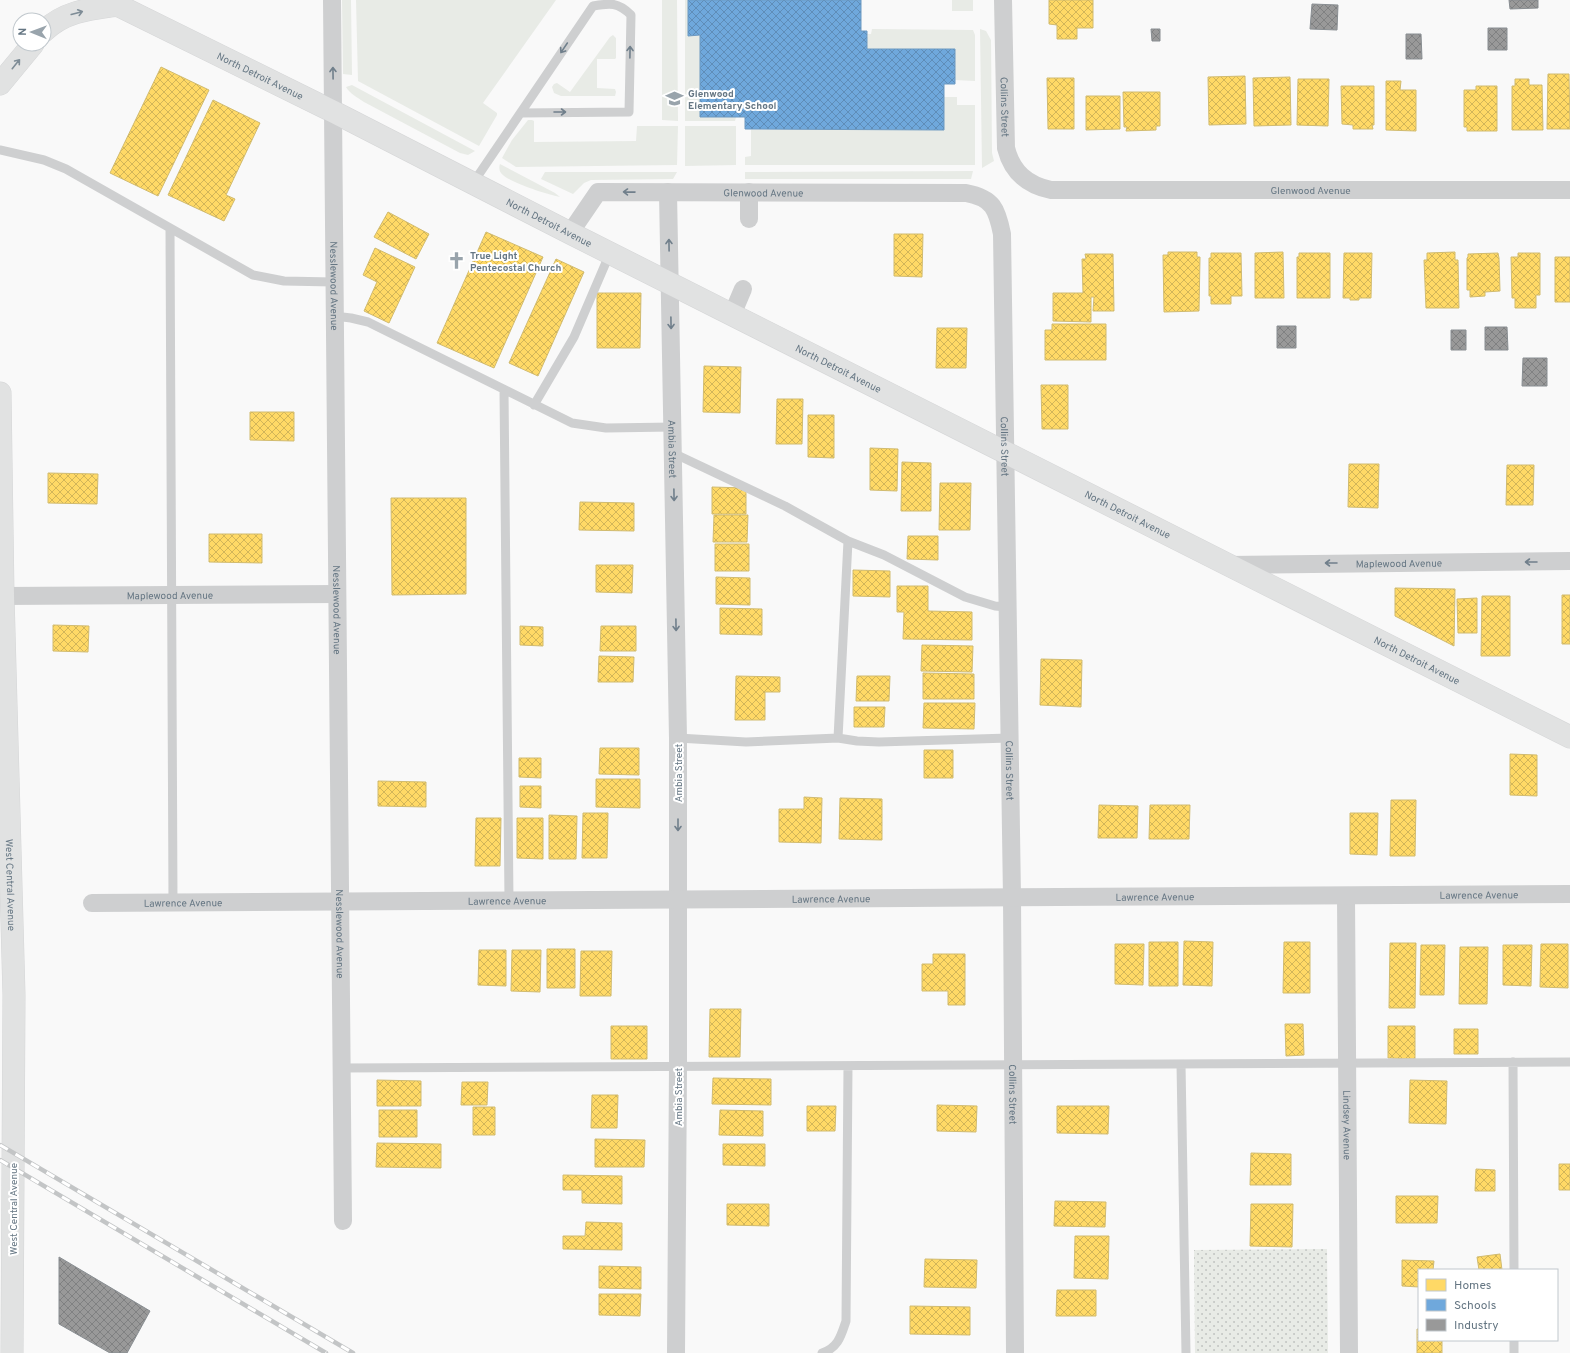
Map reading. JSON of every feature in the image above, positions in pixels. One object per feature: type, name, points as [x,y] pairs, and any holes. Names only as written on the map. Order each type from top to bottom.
[{"type":"main road","name":"North Detroit Avenue","points":[[113,3],[334,112],[670,284],[1570,738]]},
{"type":"main road","points":[[52,24],[73,13],[113,3]]},
{"type":"main road","points":[[0,84],[26,52]]},
{"type":"main road","name":"West Central Avenue","points":[[0,393],[2,601],[14,995],[12,1353]]},
{"type":"street","name":"Nesslewood Avenue","points":[[332,0],[334,112],[333,282],[343,1221]]},
{"type":"street","name":"Collins Street","points":[[1003,0],[1005,138],[1008,156],[1011,164],[1021,176],[1033,185],[1051,190]]},
{"type":"street","name":"Glenwood Avenue","points":[[1051,190],[1570,190]]},
{"type":"street","name":"Glenwood Avenue","points":[[570,233],[598,192],[966,193],[979,195]]},
{"type":"street","name":"Ambia Street","points":[[668,192],[678,738],[676,1353]]},
{"type":"street","points":[[749,192],[749,219]]},
{"type":"street","name":"Collins Street","points":[[979,195],[988,201],[995,210],[1002,234],[1012,898],[1015,1353]]},
{"type":"street","points":[[732,315],[743,289]]},
{"type":"street","name":"Maplewood Avenue","points":[[1228,565],[1570,561]]},
{"type":"street","name":"Maplewood Avenue","points":[[2,601],[172,595],[337,594]]},
{"type":"street","name":"Lawrence Avenue","points":[[92,904],[1570,894]]},
{"type":"street","name":"Lindsey Avenue","points":[[1346,896],[1349,1353]]},
{"type":"lane","points":[[473,184],[593,6],[605,4],[618,5],[631,15],[629,112],[521,113]]},
{"type":"lane","points":[[0,150],[44,160],[66,168],[253,275],[284,281],[333,282]]},
{"type":"lane","points":[[170,228],[173,903]]},
{"type":"lane","points":[[534,405],[574,337],[610,253]]},
{"type":"lane","points":[[334,316],[368,322],[572,423],[589,427],[606,428],[673,427]]},
{"type":"lane","points":[[504,390],[509,901]]},
{"type":"lane","points":[[673,453],[786,506],[848,541],[884,555],[965,598],[995,606],[1007,607]]},
{"type":"lane","points":[[838,738],[848,541]]},
{"type":"lane","points":[[678,738],[746,742],[838,738],[879,742],[1009,738]]},
{"type":"lane","points":[[1513,1062],[1514,1269]]},
{"type":"lane","points":[[342,1068],[1570,1062]]},
{"type":"lane","points":[[1181,1064],[1186,1353]]},
{"type":"lane","points":[[822,1353],[830,1350],[840,1338],[846,1321],[848,1066]]},
{"type":"lane","points":[[1514,1341],[1514,1353]]},
{"type":"shaded area","points":[[342,0],[351,0],[352,75],[343,74]]},
{"type":"shaded area","points":[[356,0],[556,0],[483,103],[497,113],[497,115],[479,146],[358,81]]},
{"type":"shaded area","points":[[662,0],[677,0],[678,121],[662,120]]},
{"type":"shaded area","points":[[685,0],[688,0],[688,35],[700,35],[700,117],[736,117],[735,121],[685,121]]},
{"type":"shaded area","points":[[952,0],[973,0],[973,11],[952,11]]},
{"type":"shaded area","points":[[872,29],[973,30],[975,35],[975,81],[955,80],[955,49],[867,49],[866,34],[871,34]]},
{"type":"shaded area","points":[[980,29],[986,31],[991,40],[992,153],[994,161],[982,168]]},
{"type":"shaded area","points":[[613,35],[616,38],[616,58],[597,59],[597,88],[615,89],[615,96],[561,96],[554,93],[552,87],[557,83],[570,92]]},
{"type":"shaded area","points":[[352,85],[475,151],[468,155],[460,153],[364,102],[352,94],[346,87]]},
{"type":"shaded area","points":[[944,97],[957,97],[957,105],[975,105],[975,165],[745,165],[745,157],[751,156],[751,130],[943,130]]},
{"type":"shaded area","points":[[528,120],[534,121],[534,142],[636,141],[637,126],[678,126],[677,165],[516,167],[502,158],[512,140]]},
{"type":"shaded area","points":[[685,126],[736,126],[736,165],[685,166]]},
{"type":"shaded area","points":[[500,164],[560,197],[538,191],[505,177],[500,171]]},
{"type":"shaded area","points":[[973,171],[971,179],[745,179],[745,172]]},
{"type":"shaded area","points":[[545,172],[677,172],[673,179],[591,180],[584,183],[573,194],[541,179]]},
{"type":"shaded area","points":[[1327,1249],[1328,1353],[1195,1353],[1194,1250]]},
{"type":"building: Homes","points":[[1049,0],[1093,0],[1093,28],[1077,28],[1077,39],[1057,39],[1057,25],[1049,24]]},
{"type":"building: Homes","points":[[161,67],[209,90],[158,196],[110,173]]},
{"type":"building: Homes","points":[[1548,74],[1569,74],[1570,129],[1547,129]]},
{"type":"building: Homes","points":[[1245,76],[1246,124],[1209,125],[1208,77]]},
{"type":"building: Homes","points":[[1290,77],[1291,125],[1254,126],[1253,78]]},
{"type":"building: Homes","points":[[1047,78],[1074,78],[1074,129],[1048,129]]},
{"type":"building: Homes","points":[[1298,79],[1329,79],[1328,126],[1297,125]]},
{"type":"building: Homes","points":[[1515,79],[1529,79],[1529,85],[1542,85],[1543,130],[1512,130],[1512,86],[1515,86]]},
{"type":"building: Homes","points":[[1386,81],[1401,81],[1400,90],[1416,90],[1416,131],[1386,130]]},
{"type":"building: Homes","points":[[1341,86],[1374,86],[1373,129],[1353,129],[1353,125],[1342,124]]},
{"type":"building: Homes","points":[[1476,86],[1497,86],[1497,131],[1467,131],[1467,127],[1464,127],[1464,90],[1476,90]]},
{"type":"building: Homes","points":[[1123,92],[1160,92],[1160,126],[1156,126],[1156,130],[1126,131],[1127,127],[1124,127]]},
{"type":"building: Homes","points":[[1086,96],[1120,96],[1120,129],[1086,130]]},
{"type":"building: Homes","points":[[213,100],[260,123],[226,195],[235,199],[224,221],[168,195]]},
{"type":"building: Homes","points":[[388,212],[429,234],[416,259],[374,237]]},
{"type":"building: Homes","points":[[486,232],[543,257],[494,368],[437,343]]},
{"type":"building: Homes","points":[[894,234],[923,234],[922,277],[894,276]]},
{"type":"building: Homes","points":[[375,248],[415,267],[389,323],[364,311],[377,282],[363,275]]},
{"type":"building: Homes","points":[[1168,252],[1197,252],[1197,257],[1200,257],[1199,311],[1164,312],[1163,255],[1168,255]]},
{"type":"building: Homes","points":[[1283,252],[1284,298],[1255,298],[1255,253]]},
{"type":"building: Homes","points":[[1455,252],[1455,260],[1458,260],[1459,308],[1426,308],[1424,260],[1427,260],[1427,253]]},
{"type":"building: Homes","points":[[1211,253],[1241,253],[1242,296],[1231,296],[1231,304],[1211,304],[1211,296],[1209,296],[1209,258],[1211,258]]},
{"type":"building: Homes","points":[[1299,253],[1330,253],[1330,298],[1297,298],[1297,257],[1299,257]]},
{"type":"building: Homes","points":[[1344,253],[1372,253],[1371,298],[1350,300],[1350,298],[1343,298]]},
{"type":"building: Homes","points":[[1498,253],[1500,291],[1485,292],[1485,296],[1470,297],[1470,290],[1467,290],[1468,254]]},
{"type":"building: Homes","points":[[1518,253],[1540,253],[1540,295],[1536,295],[1536,308],[1515,308],[1515,298],[1512,298],[1511,257],[1518,257]]},
{"type":"building: Homes","points":[[1085,254],[1113,254],[1114,311],[1093,311],[1094,297],[1091,297],[1091,322],[1053,321],[1053,293],[1083,293],[1082,259],[1086,259]]},
{"type":"building: Homes","points":[[1555,257],[1570,257],[1570,302],[1555,302]]},
{"type":"building: Homes","points":[[556,259],[584,272],[538,376],[509,363]]},
{"type":"building: Homes","points":[[597,293],[641,293],[640,348],[597,348]]},
{"type":"building: Homes","points":[[1052,324],[1106,324],[1106,360],[1045,360],[1045,330],[1052,330]]},
{"type":"building: Homes","points":[[937,328],[967,328],[966,368],[936,368]]},
{"type":"building: Homes","points":[[704,366],[741,367],[740,413],[703,412]]},
{"type":"building: Homes","points":[[1041,385],[1068,385],[1068,429],[1042,429]]},
{"type":"building: Homes","points":[[777,399],[803,399],[802,444],[776,444]]},
{"type":"building: Homes","points":[[250,412],[294,412],[294,441],[250,440]]},
{"type":"building: Homes","points":[[808,415],[834,415],[834,458],[808,457]]},
{"type":"building: Homes","points":[[870,448],[898,449],[897,491],[870,490]]},
{"type":"building: Homes","points":[[902,462],[931,463],[931,511],[901,511]]},
{"type":"building: Homes","points":[[1349,464],[1379,464],[1378,508],[1348,507]]},
{"type":"building: Homes","points":[[1507,465],[1534,465],[1533,505],[1506,505]]},
{"type":"building: Homes","points":[[48,473],[98,474],[97,504],[48,503]]},
{"type":"building: Homes","points":[[940,483],[971,483],[970,530],[939,530]]},
{"type":"building: Homes","points":[[712,487],[746,488],[746,514],[712,514]]},
{"type":"building: Homes","points":[[391,498],[466,498],[466,594],[392,595]]},
{"type":"building: Homes","points":[[580,502],[634,503],[634,531],[579,530]]},
{"type":"building: Homes","points":[[714,515],[748,515],[747,542],[713,542]]},
{"type":"building: Homes","points":[[209,534],[262,534],[262,563],[209,562]]},
{"type":"building: Homes","points":[[908,536],[938,536],[938,560],[907,559]]},
{"type":"building: Homes","points":[[715,544],[749,544],[749,571],[715,571]]},
{"type":"building: Homes","points":[[596,565],[633,565],[632,593],[596,592]]},
{"type":"building: Homes","points":[[853,570],[890,571],[890,597],[853,596]]},
{"type":"building: Homes","points":[[716,577],[750,578],[750,605],[716,604]]},
{"type":"building: Homes","points":[[897,586],[928,586],[928,611],[972,612],[972,640],[903,639],[904,612],[897,612]]},
{"type":"building: Homes","points":[[1395,588],[1455,589],[1454,646],[1395,616]]},
{"type":"building: Homes","points":[[1562,595],[1570,595],[1570,644],[1562,644]]},
{"type":"building: Homes","points":[[1482,596],[1510,596],[1510,656],[1481,656]]},
{"type":"building: Homes","points":[[1477,598],[1477,633],[1458,633],[1457,599]]},
{"type":"building: Homes","points":[[720,608],[762,609],[762,635],[720,634]]},
{"type":"building: Homes","points":[[53,625],[89,626],[88,652],[53,651]]},
{"type":"building: Homes","points":[[520,626],[543,627],[543,646],[520,645]]},
{"type":"building: Homes","points":[[601,626],[636,626],[636,651],[600,651]]},
{"type":"building: Homes","points":[[922,645],[973,646],[972,672],[921,671]]},
{"type":"building: Homes","points":[[599,656],[634,657],[633,682],[598,682]]},
{"type":"building: Homes","points":[[1041,659],[1082,660],[1081,707],[1040,705]]},
{"type":"building: Homes","points":[[923,673],[974,674],[974,699],[923,699]]},
{"type":"building: Homes","points":[[736,676],[780,677],[780,692],[765,692],[765,720],[735,720]]},
{"type":"building: Homes","points":[[857,676],[890,676],[889,701],[856,701]]},
{"type":"building: Homes","points":[[924,703],[975,703],[974,729],[923,728]]},
{"type":"building: Homes","points":[[854,707],[885,707],[884,727],[854,727]]},
{"type":"building: Homes","points":[[600,748],[639,748],[639,775],[599,774]]},
{"type":"building: Homes","points":[[924,750],[953,750],[953,778],[924,778]]},
{"type":"building: Homes","points":[[1510,754],[1537,755],[1537,796],[1510,795]]},
{"type":"building: Homes","points":[[519,758],[541,758],[541,778],[519,777]]},
{"type":"building: Homes","points":[[596,779],[640,779],[640,808],[596,807]]},
{"type":"building: Homes","points":[[378,781],[426,782],[426,807],[378,806]]},
{"type":"building: Homes","points":[[520,786],[541,786],[541,808],[520,807]]},
{"type":"building: Homes","points":[[804,797],[822,798],[821,843],[779,842],[779,809],[804,809]]},
{"type":"building: Homes","points":[[840,798],[882,799],[882,840],[839,839]]},
{"type":"building: Homes","points":[[1391,800],[1416,800],[1415,856],[1390,856]]},
{"type":"building: Homes","points":[[1099,805],[1138,806],[1137,838],[1098,838]]},
{"type":"building: Homes","points":[[1150,805],[1190,805],[1189,839],[1149,839]]},
{"type":"building: Homes","points":[[583,813],[608,813],[607,858],[582,858]]},
{"type":"building: Homes","points":[[1350,813],[1378,813],[1377,855],[1350,854]]},
{"type":"building: Homes","points":[[549,815],[577,816],[576,859],[549,859]]},
{"type":"building: Homes","points":[[476,818],[501,818],[500,866],[475,866]]},
{"type":"building: Homes","points":[[517,818],[543,818],[543,859],[517,858]]},
{"type":"building: Homes","points":[[1184,941],[1213,942],[1212,986],[1183,985]]},
{"type":"building: Homes","points":[[1149,942],[1178,942],[1178,986],[1149,986]]},
{"type":"building: Homes","points":[[1284,942],[1310,942],[1310,993],[1283,993]]},
{"type":"building: Homes","points":[[1390,943],[1416,943],[1415,1008],[1389,1008]]},
{"type":"building: Homes","points":[[1115,944],[1144,944],[1143,985],[1115,984]]},
{"type":"building: Homes","points":[[1541,944],[1568,944],[1568,988],[1540,987]]},
{"type":"building: Homes","points":[[1421,945],[1445,945],[1444,995],[1420,995]]},
{"type":"building: Homes","points":[[1503,945],[1532,945],[1531,986],[1503,985]]},
{"type":"building: Homes","points":[[1460,947],[1488,947],[1487,1004],[1459,1004]]},
{"type":"building: Homes","points":[[547,949],[575,949],[575,988],[547,988]]},
{"type":"building: Homes","points":[[479,950],[506,950],[506,986],[478,985]]},
{"type":"building: Homes","points":[[512,950],[541,950],[540,992],[511,991]]},
{"type":"building: Homes","points":[[581,951],[612,951],[611,996],[580,996]]},
{"type":"building: Homes","points":[[933,954],[965,954],[965,1005],[948,1005],[948,991],[922,991],[922,964],[933,964]]},
{"type":"building: Homes","points":[[710,1009],[741,1009],[740,1057],[709,1057]]},
{"type":"building: Homes","points":[[1285,1024],[1303,1024],[1304,1055],[1286,1056]]},
{"type":"building: Homes","points":[[611,1026],[647,1026],[647,1059],[611,1059]]},
{"type":"building: Homes","points":[[1388,1026],[1415,1026],[1415,1059],[1388,1058]]},
{"type":"building: Homes","points":[[1454,1029],[1478,1029],[1478,1054],[1454,1054]]},
{"type":"building: Homes","points":[[713,1078],[771,1079],[771,1105],[712,1104]]},
{"type":"building: Homes","points":[[377,1080],[421,1081],[421,1106],[377,1106]]},
{"type":"building: Homes","points":[[1410,1080],[1447,1081],[1446,1124],[1409,1123]]},
{"type":"building: Homes","points":[[462,1082],[488,1082],[487,1105],[461,1105]]},
{"type":"building: Homes","points":[[592,1095],[618,1095],[617,1128],[591,1128]]},
{"type":"building: Homes","points":[[937,1105],[977,1106],[976,1132],[937,1131]]},
{"type":"building: Homes","points":[[807,1106],[836,1106],[835,1131],[807,1131]]},
{"type":"building: Homes","points":[[1057,1106],[1109,1106],[1108,1134],[1057,1133]]},
{"type":"building: Homes","points":[[473,1107],[495,1107],[495,1135],[473,1135]]},
{"type":"building: Homes","points":[[379,1110],[417,1110],[417,1137],[379,1137]]},
{"type":"building: Homes","points":[[720,1110],[763,1111],[763,1136],[719,1135]]},
{"type":"building: Homes","points":[[595,1139],[645,1140],[644,1167],[595,1167]]},
{"type":"building: Homes","points":[[377,1143],[441,1144],[441,1168],[376,1167]]},
{"type":"building: Homes","points":[[723,1144],[765,1144],[765,1166],[723,1165]]},
{"type":"building: Homes","points":[[1251,1153],[1291,1154],[1291,1185],[1250,1185]]},
{"type":"building: Homes","points":[[1559,1164],[1570,1164],[1570,1190],[1559,1190]]},
{"type":"building: Homes","points":[[1476,1169],[1495,1170],[1495,1191],[1475,1191]]},
{"type":"building: Homes","points":[[563,1175],[622,1176],[622,1204],[582,1203],[582,1190],[563,1190]]},
{"type":"building: Homes","points":[[1396,1196],[1438,1196],[1437,1223],[1396,1223]]},
{"type":"building: Homes","points":[[1055,1201],[1106,1202],[1105,1227],[1054,1226]]},
{"type":"building: Homes","points":[[727,1204],[769,1204],[769,1226],[727,1225]]},
{"type":"building: Homes","points":[[1251,1204],[1293,1204],[1292,1247],[1250,1246]]},
{"type":"building: Homes","points":[[586,1222],[622,1223],[622,1250],[563,1249],[563,1236],[585,1236]]},
{"type":"building: Homes","points":[[1075,1236],[1109,1236],[1108,1279],[1074,1278]]},
{"type":"building: Homes","points":[[1500,1254],[1502,1269],[1479,1269],[1477,1257]]},
{"type":"building: Homes","points":[[925,1259],[977,1260],[976,1288],[924,1287]]},
{"type":"building: Homes","points":[[1402,1260],[1434,1261],[1433,1269],[1418,1269],[1418,1287],[1402,1286]]},
{"type":"building: Homes","points":[[599,1266],[641,1267],[641,1289],[599,1288]]},
{"type":"building: Homes","points":[[1057,1290],[1096,1290],[1096,1316],[1056,1316]]},
{"type":"building: Homes","points":[[599,1294],[641,1294],[640,1316],[599,1315]]},
{"type":"building: Homes","points":[[910,1306],[970,1307],[970,1335],[910,1334]]},
{"type":"building: Homes","points":[[1417,1329],[1418,1341],[1442,1341],[1442,1353],[1417,1353]]},
{"type":"building: Schools","name":"Glenwood Elementary School","points":[[688,0],[861,0],[861,31],[867,31],[867,49],[955,49],[955,84],[944,84],[944,130],[745,129],[745,117],[700,117],[700,35],[688,36]]},
{"type":"building: Industry","points":[[1509,0],[1538,0],[1538,8],[1510,9]]},
{"type":"building: Industry","points":[[1312,4],[1338,5],[1337,30],[1310,29]]},
{"type":"building: Industry","points":[[1488,28],[1507,28],[1507,50],[1488,50]]},
{"type":"building: Industry","points":[[1151,29],[1160,29],[1160,41],[1152,41]]},
{"type":"building: Industry","points":[[1406,34],[1421,34],[1422,59],[1406,59]]},
{"type":"building: Industry","points":[[1277,326],[1296,326],[1296,348],[1277,348]]},
{"type":"building: Industry","points":[[1485,327],[1507,327],[1508,350],[1485,350]]},
{"type":"building: Industry","points":[[1451,330],[1466,330],[1466,350],[1451,350]]},
{"type":"building: Industry","points":[[1523,358],[1547,358],[1547,386],[1522,386]]},
{"type":"building: Industry","points":[[59,1257],[150,1311],[127,1353],[110,1353],[59,1324]]},
{"type":"railway","points":[[0,1145],[353,1353]]},
{"type":"railway","points":[[0,1160],[326,1353]]},
{"type":"place","name":"Glenwood Elementary School","points":[[675,99]]},
{"type":"place","name":"True Light Pentecostal Church","points":[[457,261]]}]
